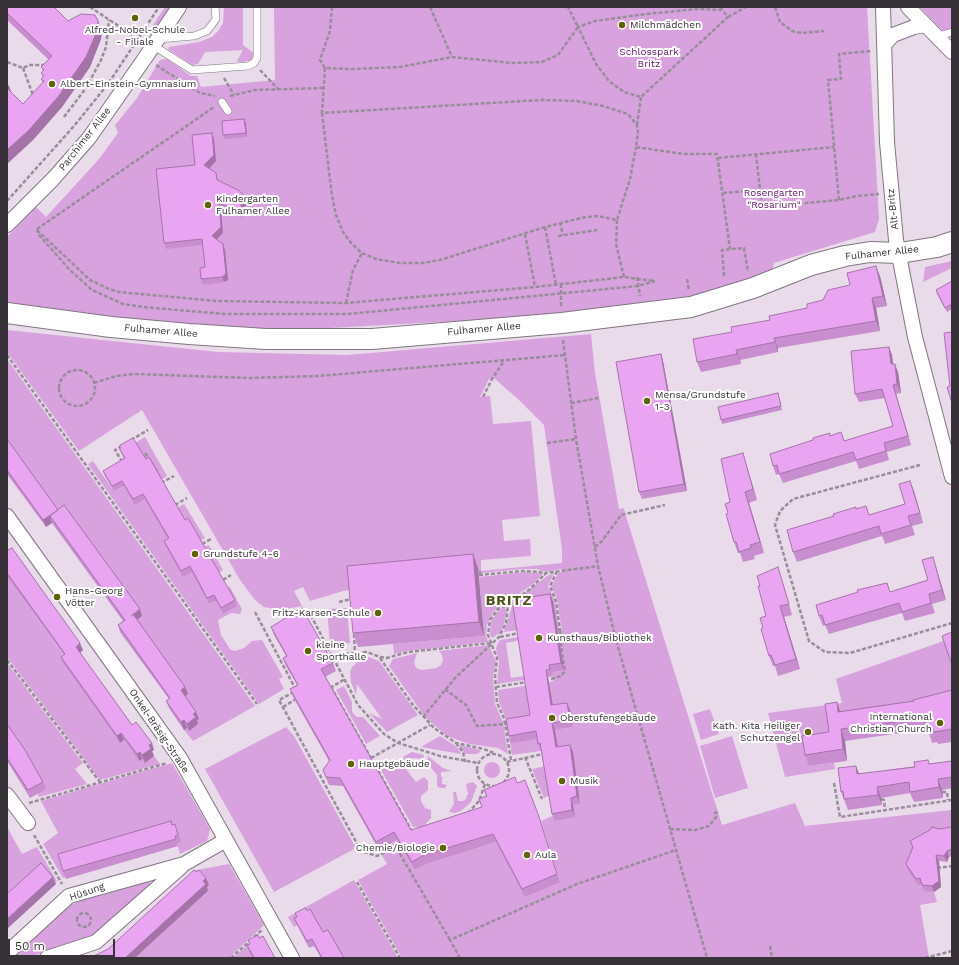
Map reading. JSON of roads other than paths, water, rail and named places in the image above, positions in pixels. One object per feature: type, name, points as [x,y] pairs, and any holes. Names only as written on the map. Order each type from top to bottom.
[{"type":"street","name":"Parchimer Allee","points":[[7,225],[71,159],[88,138],[156,43],[179,7]]},
{"type":"street","name":"Alt-Britz","points":[[883,7],[887,142],[896,240],[900,253],[915,337],[952,477]]},
{"type":"street","points":[[908,7],[952,52]]},
{"type":"street","points":[[884,45],[893,35],[914,27],[925,25]]},
{"type":"street","name":"Fulhamer Allee","points":[[7,313],[119,327],[266,339],[372,339],[562,323],[691,307],[753,288],[811,265],[845,256],[870,252],[900,253],[952,242]]},
{"type":"street","name":"Onkel-Bräsig-Straße","points":[[7,516],[180,758],[292,958]]},
{"type":"street","points":[[7,795],[28,823]]},
{"type":"street","name":"Hüsung","points":[[47,958],[96,942],[184,864],[226,840]]},
{"type":"street","name":"Hüsung","points":[[7,953],[69,896],[184,864]]},
{"type":"lane","points":[[156,43],[194,36],[207,31],[216,19],[215,7]]},
{"type":"lane","points":[[156,43],[192,70],[248,66],[254,63],[257,58],[257,7]]},
{"type":"lane","points":[[936,37],[952,32]]},
{"type":"lane","points":[[221,98],[228,111]]},
{"type":"place","name":"Alfred-Nobel-Schule - Filiale","points":[[135,18]]},
{"type":"place","name":"Milchmädchen","points":[[622,25]]},
{"type":"place","name":"Albert-Einstein-Gymnasium","points":[[52,84]]},
{"type":"place","name":"Kindergarten Fulhamer Allee","points":[[208,205]]},
{"type":"place","name":"Mensa/Grundstufe 1-3","points":[[647,401]]},
{"type":"place","name":"Grundstufe 4-6","points":[[195,554]]},
{"type":"place","name":"Hans-Georg Vötter","points":[[57,597]]},
{"type":"place","name":"Fritz-Karsen-Schule","points":[[378,613]]},
{"type":"place","name":"Kunsthaus/Bibliothek","points":[[539,638]]},
{"type":"place","name":"kleine Sporthalle","points":[[308,651]]},
{"type":"place","name":"Oberstufengebäude","points":[[552,718]]},
{"type":"place","name":"International Christian Church","points":[[940,723]]},
{"type":"place","name":"Kath. Kita Heiliger Schutzengel","points":[[808,732]]},
{"type":"place","name":"Hauptgebäude","points":[[351,764]]},
{"type":"place","name":"Musik","points":[[562,781]]},
{"type":"place","name":"Chemie/Biologie","points":[[443,848]]},
{"type":"place","name":"Aula","points":[[527,855]]},
{"type":"district","name":"BRITZ","points":[[509,601]]},
{"type":"park label","name":"Schlosspark Britz","points":[[649,58]]},
{"type":"park label","name":"Rosengarten \"Rosarium\"","points":[[774,198]]}]
